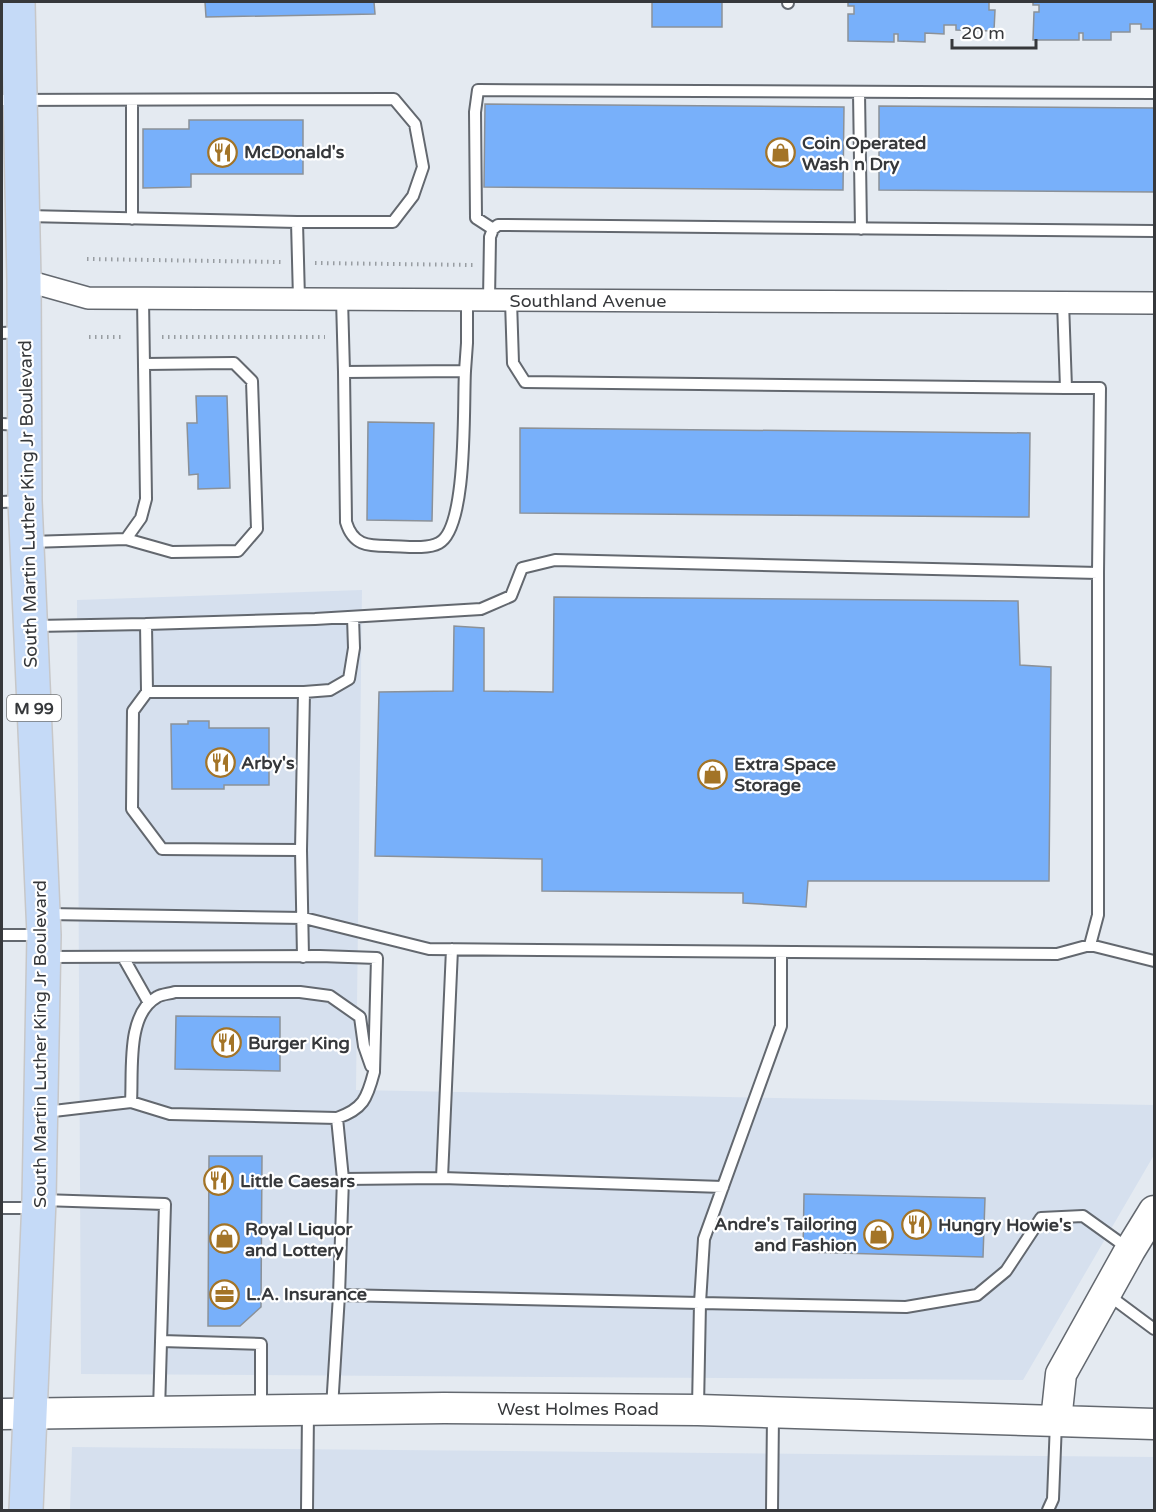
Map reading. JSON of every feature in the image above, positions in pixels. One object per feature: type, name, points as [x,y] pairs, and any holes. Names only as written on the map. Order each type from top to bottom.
[{"type":"main road","name":"South Martin Luther King Jr Boulevard","points":[[18,2],[11,100],[17,184],[22,216],[24,280],[13,332],[13,501],[26,542],[44,936],[39,1204],[16,1414],[26,1510]]},
{"type":"street","name":"Southland Avenue","points":[[24,280],[88,298],[1155,303]]},
{"type":"street","points":[[1056,1421],[1061,1374],[1130,1250],[1155,1211]]},
{"type":"street","name":"West Holmes Road","points":[[16,1414],[444,1408],[698,1410],[1155,1424]]},
{"type":"lane","points":[[493,229],[476,218],[475,112],[478,90],[1155,93]]},
{"type":"lane","points":[[859,92],[861,229]]},
{"type":"lane","points":[[11,100],[394,99],[415,124],[423,167],[413,196],[393,222],[22,216]]},
{"type":"lane","points":[[132,100],[132,219]]},
{"type":"lane","points":[[297,222],[299,299]]},
{"type":"lane","points":[[489,300],[490,237],[493,229],[498,225],[1155,231]]},
{"type":"lane","points":[[126,539],[141,518],[146,499],[143,298]]},
{"type":"lane","points":[[342,299],[346,522],[349,533],[358,542],[372,546],[424,546],[438,544],[448,536],[457,510],[462,470],[467,300]]},
{"type":"lane","points":[[512,301],[513,363],[525,382],[1100,388],[1098,915],[1090,945]]},
{"type":"lane","points":[[1063,302],[1066,388]]},
{"type":"lane","points":[[26,542],[126,539],[172,552],[238,551],[257,529],[252,381],[234,363],[145,364]]},
{"type":"lane","points":[[344,372],[465,371]]},
{"type":"lane","points":[[30,626],[353,617],[481,609],[512,596],[522,568],[555,560],[1098,573]]},
{"type":"lane","points":[[147,692],[330,690],[349,679],[354,648],[353,617]]},
{"type":"lane","points":[[146,624],[147,692],[133,711],[132,809],[162,849],[301,850]]},
{"type":"lane","points":[[303,957],[301,850],[304,692]]},
{"type":"lane","points":[[2,934],[44,936],[304,918],[429,949],[1057,954],[1090,945],[1155,961]]},
{"type":"lane","points":[[41,1113],[131,1102],[170,1114],[337,1118],[350,1113],[361,1106],[374,1072],[377,958],[123,957],[44,936]]},
{"type":"lane","points":[[442,1178],[452,949]]},
{"type":"lane","points":[[698,1410],[704,1239],[781,1026],[781,952]]},
{"type":"lane","points":[[123,957],[149,1003]]},
{"type":"lane","points":[[131,1102],[136,1027],[142,1011],[158,996],[175,992],[300,992],[330,996],[360,1017],[364,1046],[374,1072]]},
{"type":"lane","points":[[307,1510],[339,1295],[343,1179],[337,1118]]},
{"type":"lane","points":[[343,1179],[442,1178],[723,1187]]},
{"type":"lane","points":[[2,1208],[39,1204],[165,1204],[159,1411]]},
{"type":"lane","points":[[339,1295],[906,1307],[977,1295],[1006,1270],[1041,1218],[1083,1216],[1130,1250]]},
{"type":"lane","points":[[1106,1293],[1155,1329]]},
{"type":"lane","points":[[161,1341],[261,1344],[261,1410]]},
{"type":"lane","points":[[772,1510],[773,1411]]},
{"type":"lane","points":[[1048,1510],[1053,1499],[1056,1421]]},
{"type":"path","points":[[89,338],[343,338]]},
{"type":"shaded area","points":[[362,590],[356,1090],[1154,1105],[1154,1155],[1023,1380],[81,1374],[77,600]]},
{"type":"shaded area","points":[[72,1447],[1154,1457],[1154,1510],[70,1510]]},
{"type":"building","points":[[205,2],[374,2],[375,14],[206,17]]},
{"type":"building","points":[[652,2],[722,2],[722,27],[652,27]]},
{"type":"building","points":[[848,2],[989,2],[989,10],[995,10],[994,31],[956,30],[956,25],[944,25],[944,34],[925,33],[925,42],[898,41],[898,34],[894,34],[894,42],[848,41],[848,14],[854,14],[854,6],[848,6]]},
{"type":"building","points":[[1033,2],[1154,2],[1154,29],[1141,29],[1141,24],[1130,24],[1130,32],[1111,32],[1111,40],[1083,40],[1083,33],[1079,33],[1079,40],[1033,40],[1034,12],[1039,12],[1039,5],[1033,5]]},
{"type":"building","points":[[485,104],[844,107],[843,190],[484,187]]},
{"type":"building","points":[[879,106],[1154,108],[1154,192],[879,190]]},
{"type":"building","name":"McDonald's","points":[[189,120],[303,120],[303,174],[191,174],[191,187],[143,188],[143,129],[189,129]]},
{"type":"building","points":[[196,396],[227,396],[230,488],[198,489],[198,474],[189,475],[187,423],[197,423]]},
{"type":"building","points":[[368,422],[434,423],[432,521],[367,520]]},
{"type":"building","points":[[520,428],[1030,433],[1029,517],[520,513]]},
{"type":"building","name":"Extra Space Storage","points":[[554,597],[1018,601],[1020,665],[1051,667],[1049,881],[808,881],[806,907],[743,903],[743,893],[542,891],[542,859],[375,856],[379,692],[453,691],[454,626],[484,628],[484,691],[553,692]]},
{"type":"building","name":"Arby's","points":[[188,721],[209,721],[209,728],[269,728],[269,785],[224,785],[224,789],[172,789],[171,724],[188,724]]},
{"type":"building","name":"Burger King","points":[[176,1016],[280,1017],[280,1071],[175,1069]]},
{"type":"building","points":[[209,1156],[262,1156],[261,1307],[240,1326],[208,1326]]},
{"type":"building","points":[[804,1194],[985,1198],[983,1257],[803,1252]]},
{"type":"place","name":"McDonald's","points":[[223,152]]},
{"type":"place","name":"Coin Operated Wash n Dry","points":[[781,153]]},
{"type":"place","name":"Arby's","points":[[220,763]]},
{"type":"place","name":"Extra Space Storage","points":[[713,774]]},
{"type":"place","name":"Burger King","points":[[227,1043]]},
{"type":"place","name":"Little Caesars","points":[[219,1181]]},
{"type":"place","name":"Hungry Howie's","points":[[917,1225]]},
{"type":"place","name":"Andre's Tailoring and Fashion","points":[[878,1234]]},
{"type":"place","name":"Royal Liquor and Lottery","points":[[224,1239]]},
{"type":"place","name":"L.A. Insurance","points":[[225,1294]]}]
